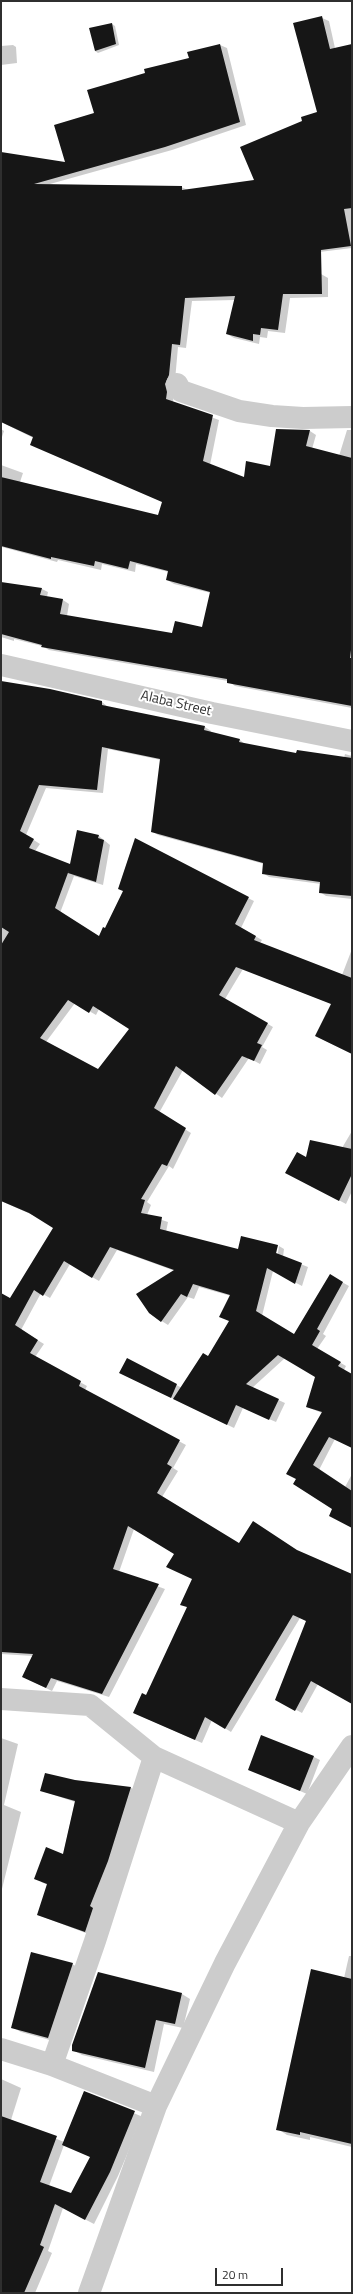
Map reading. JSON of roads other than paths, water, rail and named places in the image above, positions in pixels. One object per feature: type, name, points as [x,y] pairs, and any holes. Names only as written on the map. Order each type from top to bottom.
[{"type":"street","points":[[177,384],[181,391],[239,411],[272,416],[303,418],[352,417]]},
{"type":"street","name":"Alaba Street","points":[[1,664],[212,713],[352,742]]},
{"type":"street","points":[[1,1699],[90,1705],[154,1757],[299,1823]]},
{"type":"street","points":[[89,2293],[156,2106],[226,1963],[299,1823],[352,1746]]},
{"type":"street","points":[[52,2065],[95,1941],[154,1757]]},
{"type":"street","points":[[1,2049],[52,2065],[156,2106]]}]
